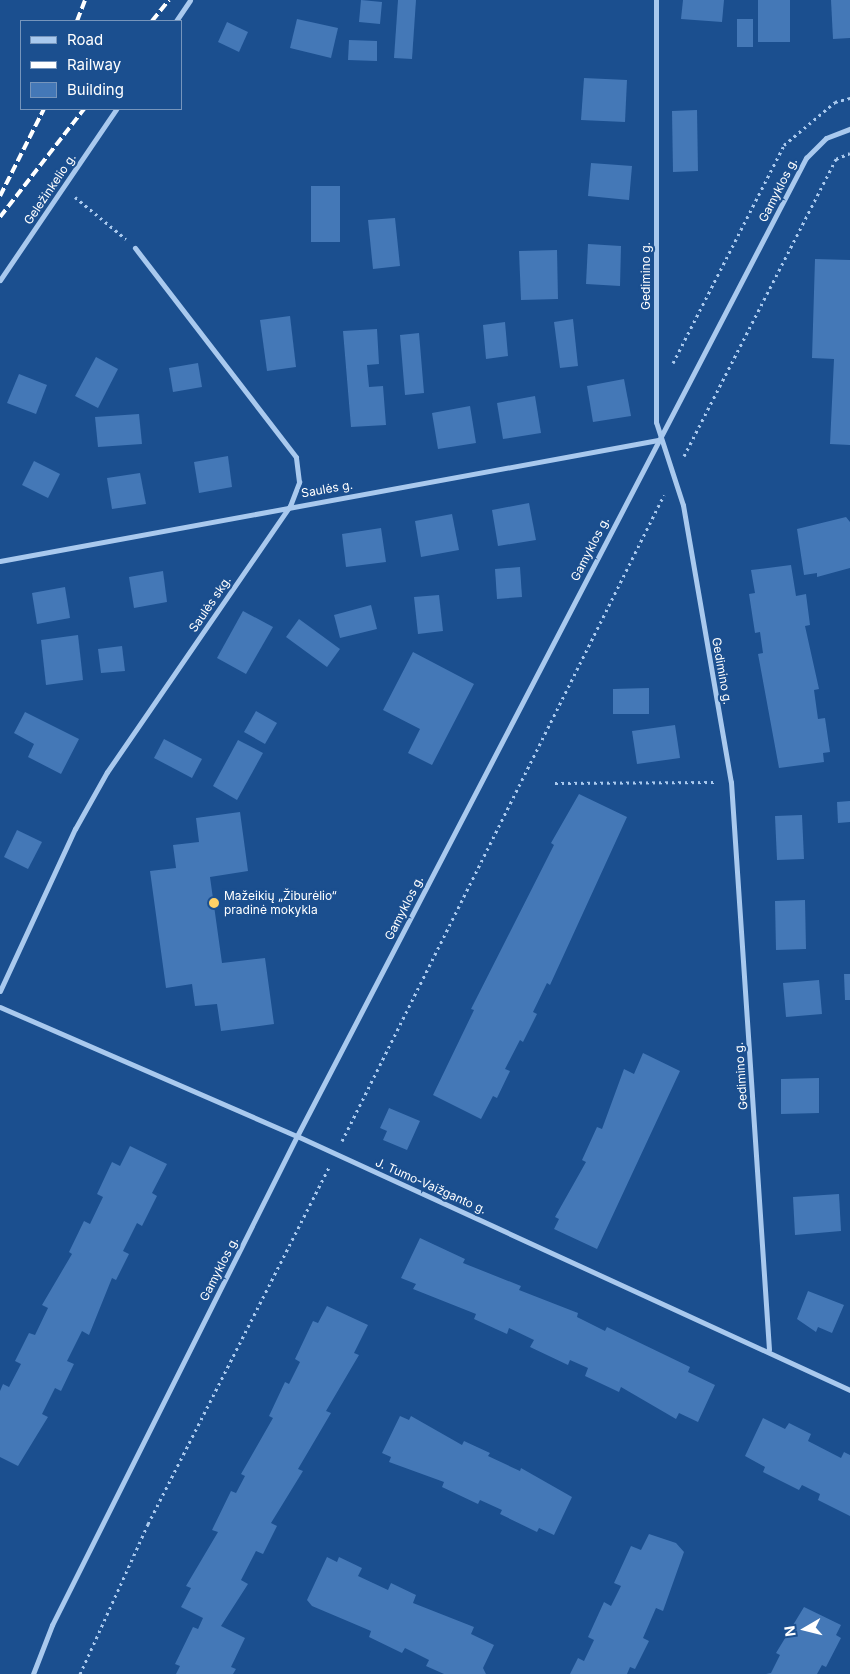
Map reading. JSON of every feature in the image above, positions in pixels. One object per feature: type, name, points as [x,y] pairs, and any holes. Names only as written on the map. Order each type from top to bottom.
[{"type":"street","points":[[177,20],[190,0]]},
{"type":"street","name":"Gedimino g.","points":[[656,0],[658,440],[675,473],[731,782],[769,1350]]},
{"type":"street","name":"Geležinkelio g.","points":[[0,280],[115,110]]},
{"type":"street","name":"Gamyklos g.","points":[[33,1674],[52,1625],[297,1136],[806,158],[826,138],[850,129]]},
{"type":"street","name":"Saulės skg.","points":[[0,991],[75,829],[107,772],[290,506],[299,482],[296,457],[135,248]]},
{"type":"street","name":"Saulės g.","points":[[0,561],[290,506],[658,440]]},
{"type":"street","name":"J. Tumo-Vaižganto g.","points":[[0,1007],[297,1136],[769,1350],[850,1390]]},
{"type":"path","points":[[669,370],[784,145],[835,102],[850,98]]},
{"type":"path","points":[[80,1674],[148,1524],[336,1154],[675,473],[836,159],[850,153]]},
{"type":"path","points":[[62,188],[97,211],[135,248]]},
{"type":"path","points":[[555,783],[731,782]]},
{"type":"building","points":[[361,0],[382,2],[380,24],[359,22]]},
{"type":"building","points":[[398,0],[416,0],[412,59],[394,58]]},
{"type":"building","points":[[683,0],[724,0],[722,22],[681,19]]},
{"type":"building","points":[[758,0],[790,0],[790,42],[758,42]]},
{"type":"building","points":[[831,0],[850,0],[850,38],[833,39]]},
{"type":"building","points":[[297,19],[338,28],[331,58],[290,48]]},
{"type":"building","points":[[737,19],[753,19],[753,47],[737,47]]},
{"type":"building","points":[[227,22],[248,32],[239,52],[218,42]]},
{"type":"building","points":[[349,40],[377,41],[377,61],[348,60]]},
{"type":"building","points":[[584,78],[627,80],[625,122],[581,120]]},
{"type":"building","points":[[697,110],[698,171],[673,172],[672,111]]},
{"type":"building","points":[[591,163],[632,166],[629,200],[588,196]]},
{"type":"building","points":[[311,186],[340,186],[340,242],[311,242]]},
{"type":"building","points":[[395,218],[400,266],[373,269],[368,220]]},
{"type":"building","points":[[588,244],[621,246],[620,286],[586,284]]},
{"type":"building","points":[[557,250],[558,299],[521,300],[519,251]]},
{"type":"building","points":[[815,259],[850,260],[850,445],[830,444],[834,359],[812,358]]},
{"type":"building","points":[[290,316],[296,367],[267,371],[260,320]]},
{"type":"building","points":[[573,319],[578,366],[560,368],[554,322]]},
{"type":"building","points":[[505,322],[508,356],[486,359],[483,325]]},
{"type":"building","points":[[377,329],[379,364],[367,365],[369,387],[383,386],[386,425],[351,427],[343,331]]},
{"type":"building","points":[[419,333],[424,393],[405,395],[400,335]]},
{"type":"building","points":[[96,357],[118,369],[98,408],[75,396]]},
{"type":"building","points":[[198,363],[202,387],[173,392],[169,368]]},
{"type":"building","points":[[19,374],[47,385],[36,414],[7,403]]},
{"type":"building","points":[[624,379],[631,416],[593,422],[587,386]]},
{"type":"building","points":[[535,396],[541,433],[503,439],[497,403]]},
{"type":"building","points":[[470,406],[476,443],[438,449],[432,413]]},
{"type":"building","points":[[139,414],[142,444],[98,447],[95,417]]},
{"type":"building","points":[[228,456],[232,487],[199,493],[194,462]]},
{"type":"building","points":[[34,461],[60,474],[48,498],[22,485]]},
{"type":"building","points":[[140,473],[146,504],[112,509],[107,478]]},
{"type":"building","points":[[529,503],[536,540],[498,546],[492,510]]},
{"type":"building","points":[[452,514],[459,550],[421,557],[415,521]]},
{"type":"building","points":[[846,517],[850,522],[850,568],[817,577],[817,573],[804,575],[797,529]]},
{"type":"building","points":[[381,528],[386,562],[346,567],[342,534]]},
{"type":"building","points":[[791,565],[796,596],[806,594],[810,625],[805,626],[819,689],[814,690],[818,719],[825,718],[830,752],[823,753],[824,762],[779,768],[758,654],[763,653],[760,632],[755,633],[749,594],[755,593],[751,570]]},
{"type":"building","points":[[520,567],[522,597],[497,599],[495,569]]},
{"type":"building","points":[[163,571],[167,602],[134,608],[129,577]]},
{"type":"building","points":[[65,587],[70,618],[37,624],[32,593]]},
{"type":"building","points":[[439,595],[443,631],[418,634],[414,597]]},
{"type":"building","points":[[371,605],[377,629],[340,638],[334,615]]},
{"type":"building","points":[[243,611],[273,627],[246,674],[217,658]]},
{"type":"building","points":[[299,619],[340,649],[327,667],[286,637]]},
{"type":"building","points":[[78,635],[83,680],[46,685],[41,640]]},
{"type":"building","points":[[122,646],[125,671],[101,673],[98,649]]},
{"type":"building","points":[[413,652],[474,684],[432,765],[408,753],[420,729],[383,710]]},
{"type":"building","points":[[649,688],[649,714],[613,714],[613,689]]},
{"type":"building","points":[[256,711],[277,723],[265,744],[244,732]]},
{"type":"building","points":[[25,712],[79,739],[61,774],[28,757],[34,744],[14,733]]},
{"type":"building","points":[[675,725],[680,758],[637,764],[632,731]]},
{"type":"building","points":[[164,739],[202,759],[192,778],[154,758]]},
{"type":"building","points":[[238,740],[263,753],[237,800],[213,786]]},
{"type":"building","points":[[579,794],[627,817],[550,985],[547,983],[533,1012],[537,1014],[523,1042],[520,1040],[505,1069],[510,1071],[497,1098],[493,1096],[481,1119],[433,1095],[474,1010],[471,1009],[554,845],[551,843]]},
{"type":"building","points":[[850,801],[850,822],[838,823],[837,802]]},
{"type":"building","points":[[240,812],[248,871],[210,877],[222,963],[265,958],[274,1024],[221,1031],[217,1004],[195,1006],[192,984],[166,988],[150,871],[176,868],[173,845],[199,842],[196,818]]},
{"type":"building","points":[[802,815],[804,859],[777,860],[775,816]]},
{"type":"building","points":[[17,830],[42,842],[28,869],[4,857]]},
{"type":"building","points":[[805,900],[806,949],[776,950],[775,901]]},
{"type":"building","points":[[844,974],[850,974],[850,1000],[845,1000]]},
{"type":"building","points":[[819,980],[822,1014],[786,1017],[783,983]]},
{"type":"building","points":[[643,1053],[680,1071],[597,1249],[554,1229],[559,1219],[555,1217],[586,1162],[582,1160],[597,1127],[602,1129],[624,1069],[634,1074]]},
{"type":"building","points":[[819,1078],[819,1113],[781,1114],[781,1079]]},
{"type":"building","points":[[389,1108],[420,1121],[407,1150],[383,1140],[387,1131],[380,1128]]},
{"type":"building","points":[[130,1146],[167,1164],[152,1193],[157,1196],[142,1226],[137,1223],[123,1251],[129,1254],[116,1280],[112,1278],[89,1335],[82,1331],[67,1361],[74,1364],[61,1391],[55,1388],[42,1414],[48,1417],[18,1466],[0,1457],[0,1391],[3,1384],[9,1387],[21,1364],[15,1361],[29,1333],[35,1335],[48,1308],[42,1305],[72,1254],[69,1252],[84,1221],[90,1224],[103,1197],[97,1194],[112,1162],[120,1166]]},
{"type":"building","points":[[839,1194],[841,1231],[795,1235],[793,1197]]},
{"type":"building","points":[[420,1238],[465,1259],[463,1263],[521,1286],[519,1290],[578,1313],[577,1317],[605,1331],[607,1327],[690,1367],[688,1372],[715,1385],[698,1422],[679,1413],[676,1419],[621,1387],[619,1392],[585,1376],[588,1368],[570,1360],[568,1365],[530,1347],[534,1340],[509,1328],[507,1334],[474,1319],[476,1314],[413,1289],[416,1284],[401,1278]]},
{"type":"building","points":[[808,1291],[844,1305],[832,1333],[818,1327],[816,1332],[797,1319]]},
{"type":"building","points":[[327,1306],[368,1325],[354,1353],[359,1355],[326,1411],[331,1413],[298,1469],[303,1471],[271,1523],[277,1526],[263,1554],[256,1551],[241,1580],[248,1584],[221,1626],[245,1638],[231,1667],[236,1669],[233,1674],[176,1674],[180,1666],[175,1664],[193,1627],[198,1629],[203,1618],[181,1607],[191,1588],[186,1586],[218,1532],[212,1530],[231,1491],[236,1493],[245,1476],[241,1474],[273,1418],[269,1416],[285,1382],[289,1384],[300,1362],[295,1359],[313,1321],[318,1323]]},
{"type":"building","points":[[400,1416],[409,1420],[411,1416],[462,1445],[464,1441],[490,1453],[488,1456],[520,1471],[521,1468],[572,1497],[554,1535],[539,1528],[537,1532],[500,1514],[502,1510],[480,1500],[478,1504],[442,1487],[444,1482],[389,1462],[391,1457],[382,1453]]},
{"type":"building","points":[[763,1418],[785,1429],[789,1423],[811,1434],[808,1441],[841,1458],[844,1452],[850,1455],[850,1516],[818,1500],[820,1494],[802,1485],[799,1490],[763,1472],[765,1467],[745,1456]]},
{"type":"building","points":[[649,1534],[676,1543],[684,1552],[663,1611],[656,1608],[643,1638],[649,1641],[635,1669],[630,1667],[627,1674],[570,1674],[578,1658],[584,1661],[594,1640],[588,1637],[604,1602],[611,1606],[621,1586],[614,1583],[631,1546],[641,1550]]},
{"type":"building","points":[[327,1557],[337,1562],[339,1557],[362,1568],[358,1576],[388,1590],[391,1583],[416,1595],[413,1603],[474,1627],[471,1634],[494,1645],[483,1668],[486,1674],[444,1674],[426,1666],[429,1660],[405,1648],[402,1653],[369,1637],[371,1631],[312,1606],[307,1600]]},
{"type":"building","points":[[804,1607],[841,1625],[836,1635],[841,1638],[826,1667],[822,1665],[817,1674],[766,1674],[771,1673],[780,1655],[776,1653]]},
{"type":"railway","points":[[77,20],[85,0]]},
{"type":"railway","points":[[153,20],[169,0]]},
{"type":"railway","points":[[0,196],[43,110]]},
{"type":"railway","points":[[0,217],[83,110]]},
{"type":"place","name":"Mažeikių „Žiburėlio“ pradinė mokykla","points":[[214,903]]}]
